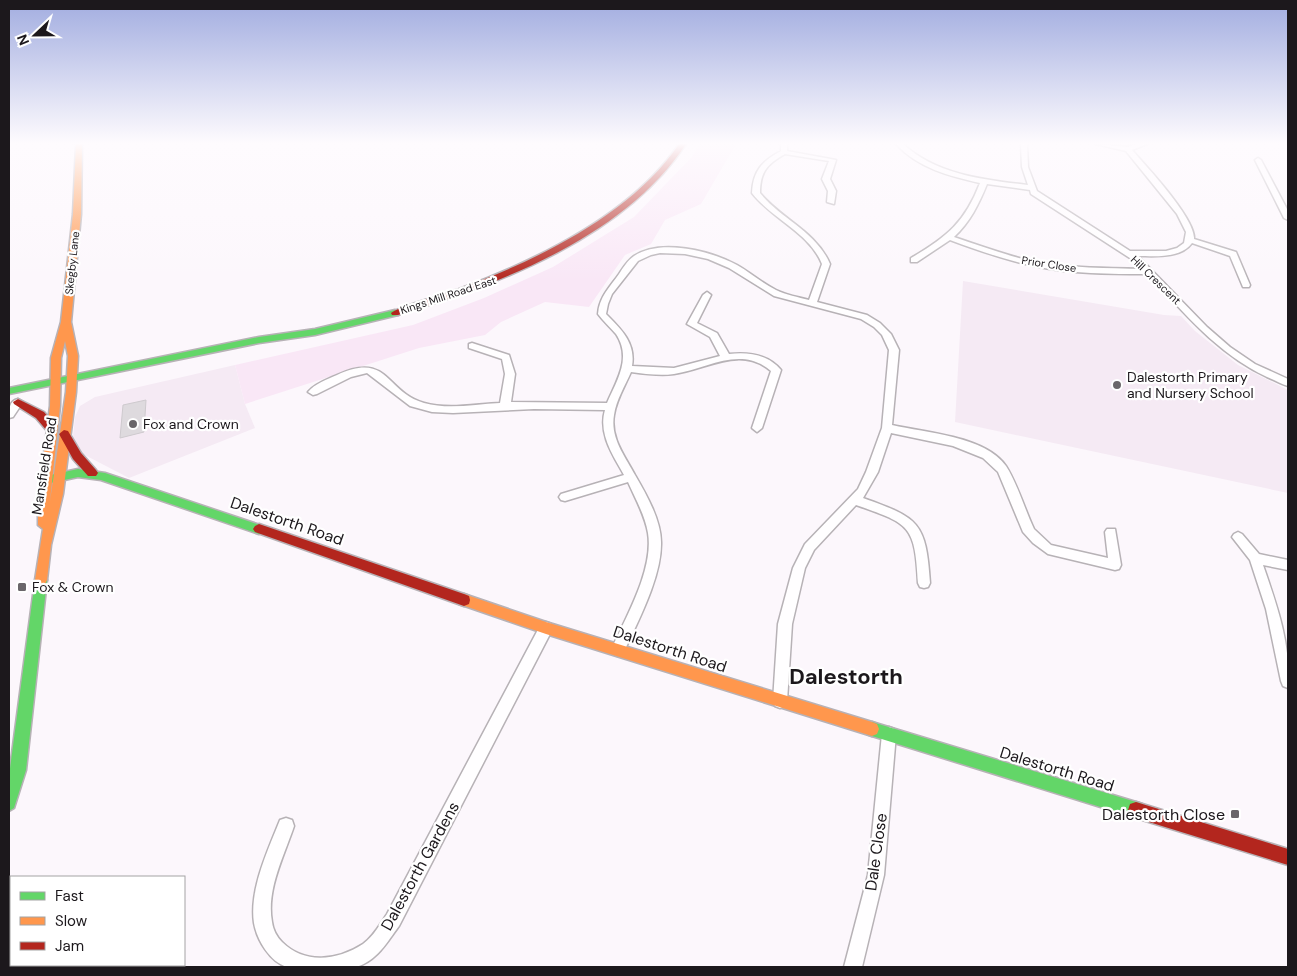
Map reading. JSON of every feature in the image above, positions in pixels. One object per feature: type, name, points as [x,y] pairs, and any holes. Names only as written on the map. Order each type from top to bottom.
[{"type":"main road","name":"Skegby Lane","points":[[55,382],[56,358],[66,322],[78,190]]},
{"type":"main road","name":"Kings Mill Road East","points":[[168,371],[256,350],[289,338],[374,319],[470,290],[534,263],[581,236],[619,210],[642,190]]},
{"type":"main road","name":"Skegby Lane","points":[[66,322],[73,356],[72,379]]},
{"type":"main road","name":"Kings Mill Road East","points":[[9,391],[259,340],[289,338]]},
{"type":"main road","name":"Mansfield Road","points":[[9,803],[45,545],[57,494],[64,434],[76,391],[72,379]]},
{"type":"main road","name":"Mansfield Road","points":[[45,545],[44,500],[52,429],[47,397],[55,382]]},
{"type":"main road","points":[[14,403],[76,391]]},
{"type":"main road","points":[[14,403],[40,415],[52,429]]},
{"type":"main road","points":[[64,434],[77,456],[92,473]]},
{"type":"main road","name":"Dalestorth Road","points":[[46,480],[75,473],[92,473],[546,628],[1288,857]]},
{"type":"street","points":[[756,190],[756,193],[769,209],[817,247],[825,259],[826,264],[812,304]]},
{"type":"street","points":[[831,190],[831,202]]},
{"type":"street","points":[[914,260],[950,238],[976,206],[981,190]]},
{"type":"street","name":"Hill Crescent","points":[[1033,190],[1042,198],[1139,260],[1204,329],[1227,349],[1252,366],[1288,383]]},
{"type":"street","points":[[1128,253],[1178,250],[1186,246],[1190,240],[1187,225],[1159,190]]},
{"type":"street","points":[[1275,190],[1286,209],[1288,218]]},
{"type":"street","name":"Prior Close","points":[[950,238],[991,252],[1036,264],[1092,270],[1151,272]]},
{"type":"street","points":[[1190,240],[1233,254],[1246,285]]},
{"type":"street","points":[[618,650],[654,562],[654,533],[631,477],[616,451],[608,429],[608,412],[628,368],[627,349],[621,334],[602,314],[602,305],[631,263],[640,257],[660,252],[690,252],[733,266],[764,288],[777,294],[864,317],[886,334],[894,350],[887,428],[872,472],[862,492],[810,547],[799,568],[785,624],[780,701]]},
{"type":"street","points":[[707,295],[692,324],[708,330],[716,337],[725,357]]},
{"type":"street","points":[[472,346],[506,357],[510,374],[506,406]]},
{"type":"street","points":[[628,368],[660,372],[675,371],[725,357],[755,357],[767,361],[776,370],[756,428]]},
{"type":"street","points":[[312,392],[346,375],[368,370],[378,374],[397,392],[419,406],[442,410],[506,406],[610,408]]},
{"type":"street","points":[[9,414],[14,403]]},
{"type":"street","points":[[887,428],[963,445],[988,455],[998,463],[1003,471],[1030,532],[1048,549],[1115,565],[1111,532]]},
{"type":"street","points":[[565,497],[631,477]]},
{"type":"street","points":[[855,500],[903,519],[915,530],[920,541],[924,583]]},
{"type":"street","points":[[1238,537],[1255,558],[1272,609],[1288,681]]},
{"type":"street","points":[[1255,558],[1288,565]]},
{"type":"street","name":"Dalestorth Gardens","points":[[286,826],[267,882],[263,904],[263,923],[273,947],[291,960],[312,967],[335,966],[370,950],[393,920],[546,628]]},
{"type":"street","name":"Dale Close","points":[[852,967],[876,875],[889,734]]},
{"type":"shaded area","points":[[661,190],[709,190],[701,204],[665,220],[651,244],[625,255],[589,307],[545,302],[501,322],[485,335],[419,348],[245,404],[235,365],[413,325],[484,298],[553,267],[634,217]]},
{"type":"shaded area","name":"Dalestorth Primary and Nursery School","points":[[963,281],[1164,315],[1181,316],[1195,331],[1238,365],[1288,390],[1288,493],[955,422]]},
{"type":"shaded area","points":[[235,365],[245,404],[255,428],[129,478],[79,452],[73,437],[75,417],[80,406],[95,397]]},
{"type":"building","name":"Fox and Crown","points":[[146,400],[144,432],[120,438],[123,405]]},
{"type":"traffic: fast","points":[[9,391],[259,340],[315,332],[395,313]]},
{"type":"traffic: fast","points":[[46,480],[78,473],[101,476],[259,529]]},
{"type":"traffic: fast","points":[[9,803],[18,770],[41,580]]},
{"type":"traffic: fast","points":[[872,729],[1136,810]]},
{"type":"traffic: slow","points":[[44,525],[44,500],[55,406],[56,358],[66,322],[78,190]]},
{"type":"traffic: slow","points":[[41,580],[45,545],[57,494],[71,392],[73,356],[66,322]]},
{"type":"traffic: slow","points":[[464,600],[546,628],[872,729]]},
{"type":"traffic: jam","points":[[395,313],[463,291],[528,264],[589,230],[618,210],[642,190]]},
{"type":"traffic: jam","points":[[18,402],[40,415],[52,429]]},
{"type":"traffic: jam","points":[[64,434],[77,456],[92,473]]},
{"type":"traffic: jam","points":[[259,529],[464,600]]},
{"type":"traffic: jam","points":[[1136,810],[1288,857]]},
{"type":"place","name":"Dalestorth Primary and Nursery School","points":[[1117,385]]},
{"type":"place","name":"Fox and Crown","points":[[133,424]]},
{"type":"place","name":"Fox & Crown","points":[[22,587]]},
{"type":"place","name":"Dalestorth Close","points":[[1235,814]]},
{"type":"district","name":"Dalestorth","points":[[846,676]]}]
